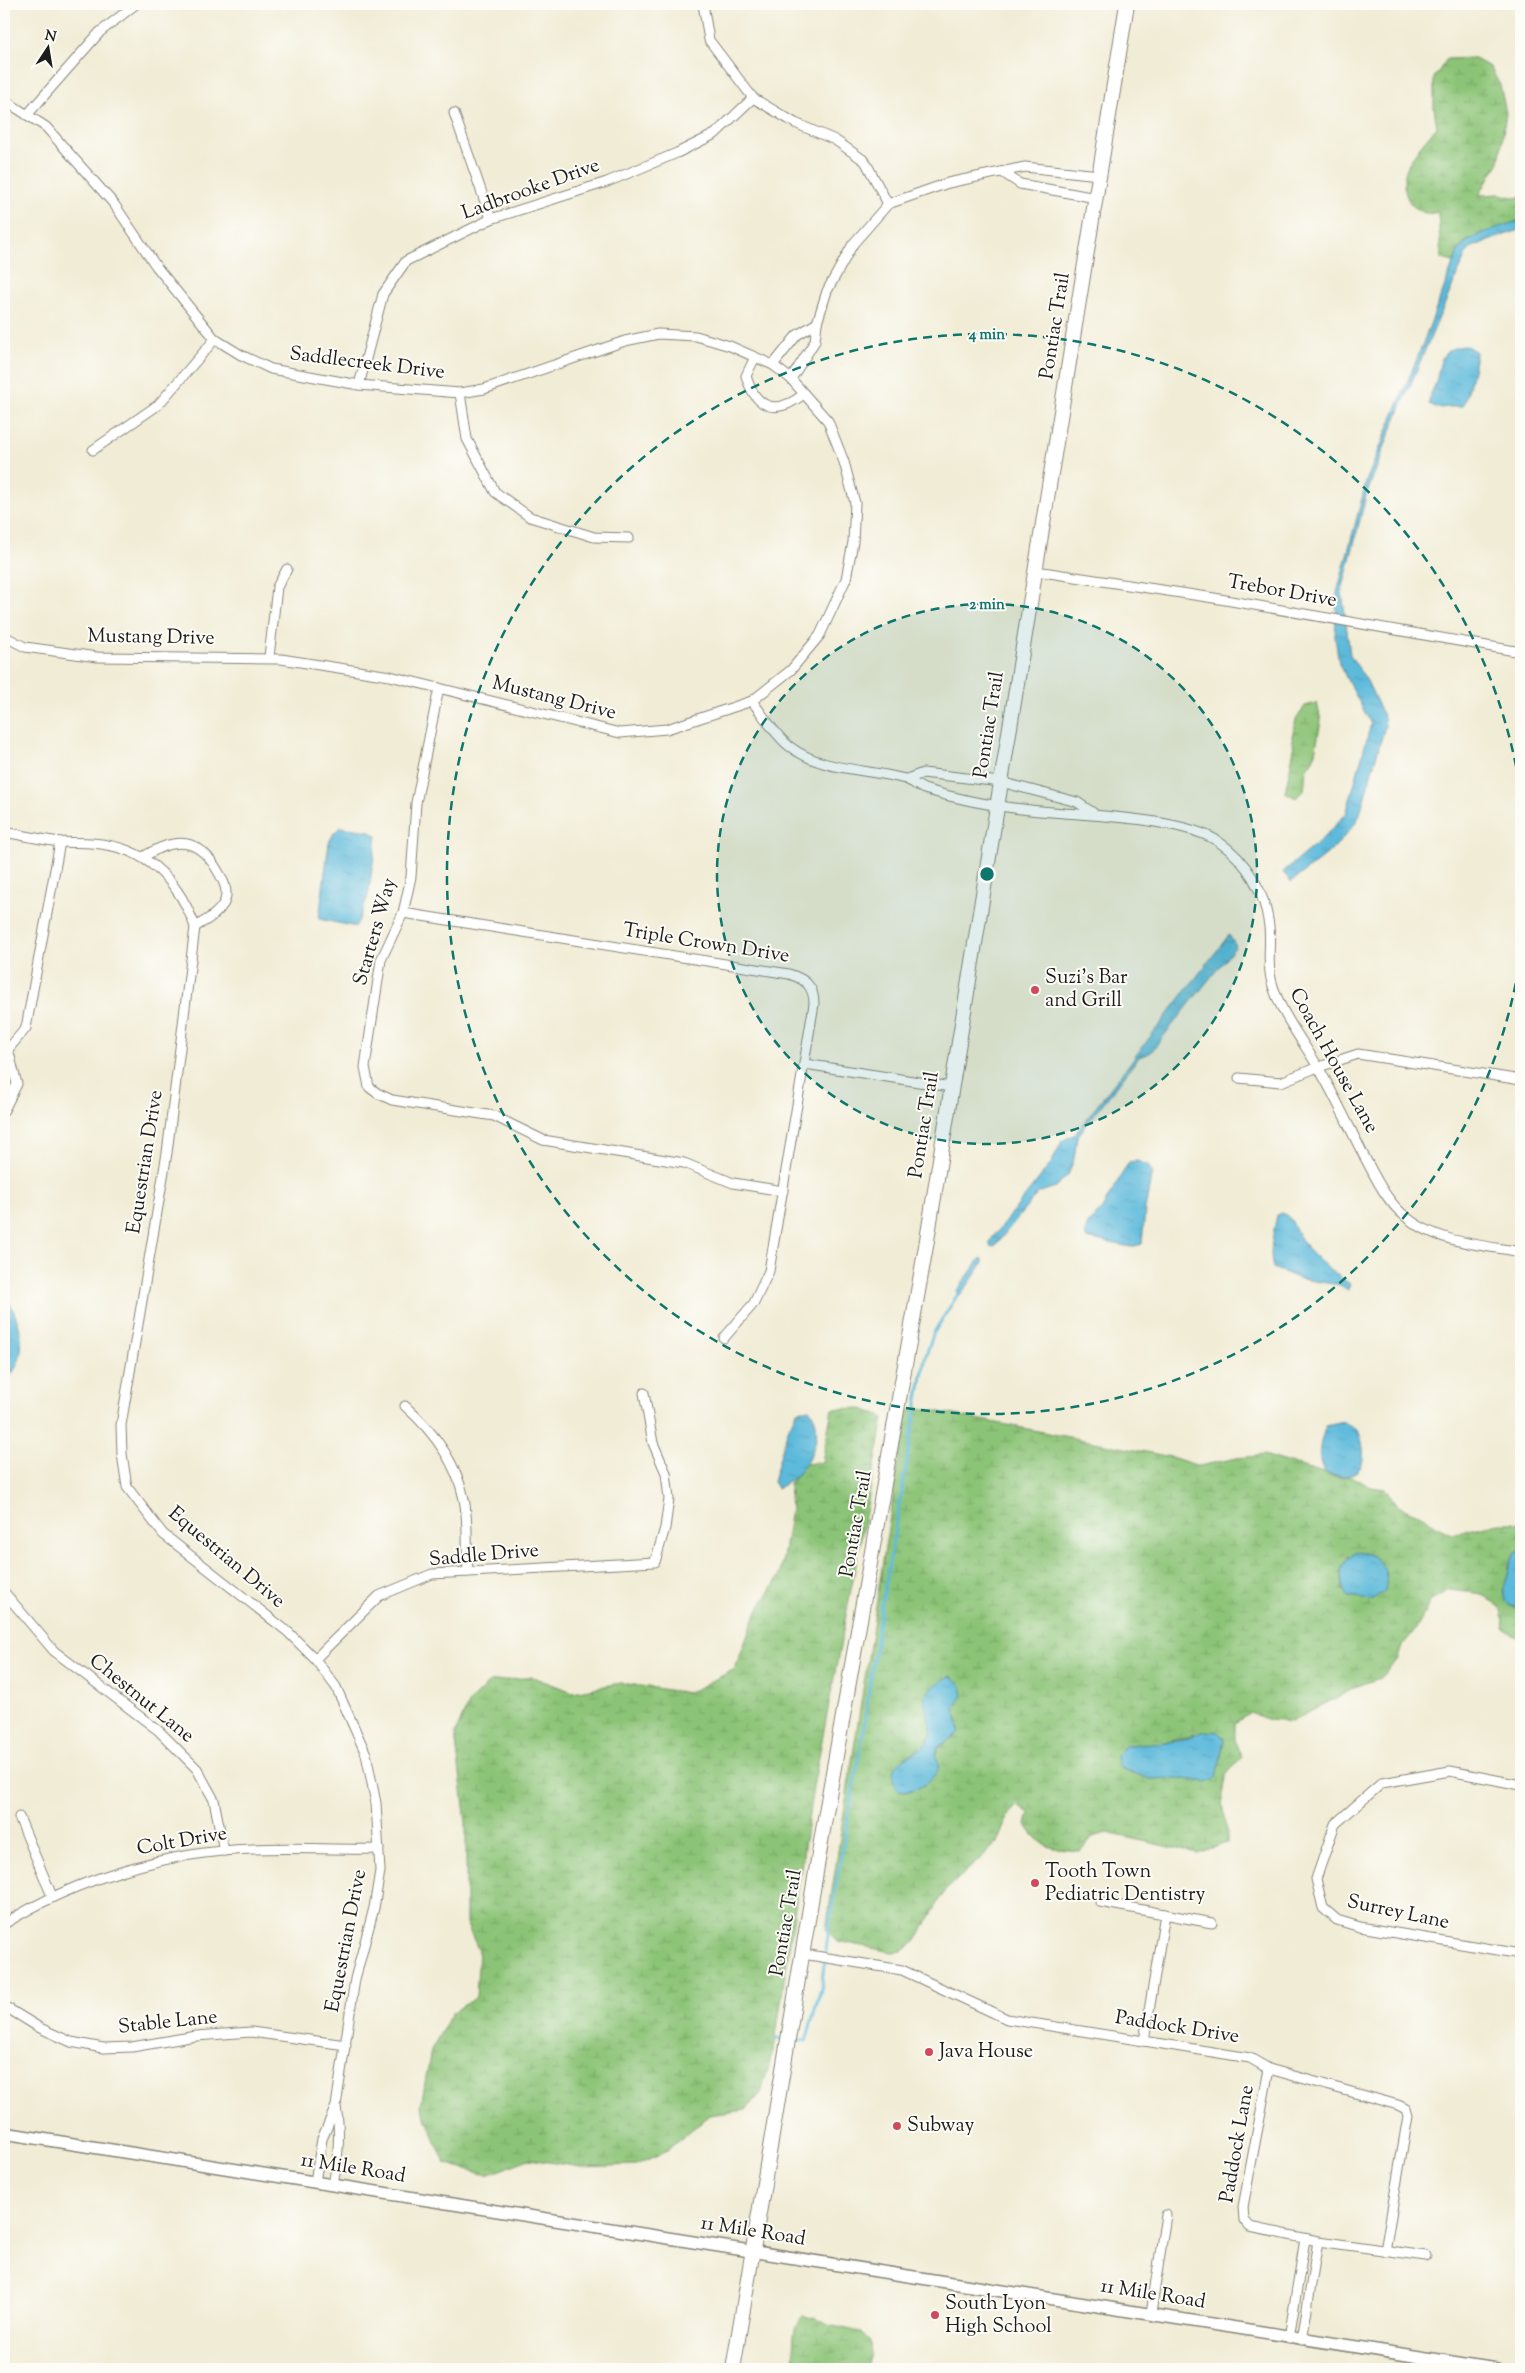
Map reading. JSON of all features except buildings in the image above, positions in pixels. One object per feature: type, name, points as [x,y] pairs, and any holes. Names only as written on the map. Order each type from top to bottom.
[{"type":"main road","name":"Pontiac Trail","points":[[733,2369],[926,1246],[1127,4]]},
{"type":"street","points":[[4,100],[28,115],[100,32],[136,4]]},
{"type":"street","points":[[702,4],[709,40],[753,98],[796,123],[835,140],[865,162],[888,204]]},
{"type":"street","name":"Ladbrooke Drive","points":[[360,385],[384,294],[406,261],[491,219],[607,182],[676,153],[715,134],[753,98]]},
{"type":"street","points":[[454,113],[491,219]]},
{"type":"street","name":"Saddlecreek Drive","points":[[28,115],[46,127],[114,204],[156,266],[216,338],[241,355],[271,369],[360,385],[460,393],[484,388],[626,340],[658,334],[696,336],[773,365],[791,379]]},
{"type":"street","points":[[791,379],[815,341],[817,323],[827,291],[853,244],[888,204],[948,183],[1025,166],[1099,175]]},
{"type":"street","points":[[1002,172],[1020,184],[1096,198]]},
{"type":"street","points":[[773,365],[797,335],[817,323]]},
{"type":"street","points":[[93,450],[158,404],[216,338]]},
{"type":"street","points":[[755,357],[746,376],[757,398],[772,407],[782,408],[804,394]]},
{"type":"street","name":"Mustang Drive","points":[[4,636],[25,647],[96,657],[269,657],[390,676],[522,711],[620,733],[667,729],[752,700],[790,670],[820,634],[846,579],[853,542],[855,503],[844,462],[828,422],[791,379]]},
{"type":"street","points":[[460,393],[466,439],[495,492],[530,517],[594,537],[629,538]]},
{"type":"street","points":[[269,657],[277,587],[287,569]]},
{"type":"street","name":"Trebor Drive","points":[[1036,571],[1321,616],[1521,652]]},
{"type":"street","name":"Starters Way","points":[[439,688],[416,803],[410,877],[403,913],[381,960],[375,991],[365,1067],[369,1087],[392,1100],[494,1116],[543,1140],[684,1163],[733,1183],[783,1191]]},
{"type":"street","points":[[752,700],[788,745],[818,761],[846,770],[907,780]]},
{"type":"street","name":"Coach House Lane","points":[[907,780],[923,773],[1001,782],[1077,802],[1095,814]]},
{"type":"street","name":"Coach House Lane","points":[[907,780],[921,788],[997,807],[1066,814],[1095,814],[1200,832],[1219,842],[1244,864],[1257,884],[1265,906],[1269,928],[1268,954],[1277,1000],[1318,1067],[1388,1199],[1406,1218],[1424,1229],[1450,1239],[1521,1252]]},
{"type":"street","name":"Equestrian Drive","points":[[4,832],[60,842],[108,845],[142,857],[168,878],[188,907],[195,927],[167,1153],[121,1425],[124,1470],[127,1487],[163,1534],[288,1632],[314,1659],[336,1687],[366,1754],[376,1803],[380,1871],[374,1908],[355,1979],[336,2106],[322,2139],[315,2182]]},
{"type":"street","points":[[4,1110],[17,1084],[6,1052],[26,1028],[60,842]]},
{"type":"street","points":[[142,857],[161,845],[181,843],[197,847],[210,858],[226,885],[225,901],[216,915],[195,927]]},
{"type":"street","name":"Triple Crown Drive","points":[[403,913],[779,972],[800,978],[812,988],[814,995],[805,1064],[770,1271],[754,1303],[724,1338]]},
{"type":"street","points":[[1239,1078],[1281,1082],[1358,1054],[1521,1080]]},
{"type":"street","points":[[805,1064],[951,1088]]},
{"type":"street","name":"Saddle Drive","points":[[314,1659],[379,1596],[432,1574],[655,1562],[665,1528],[669,1500],[666,1473],[653,1443],[644,1393]]},
{"type":"street","points":[[405,1406],[426,1425],[448,1454],[464,1499],[468,1572]]},
{"type":"street","name":"Chestnut Lane","points":[[4,1592],[54,1652],[159,1731],[197,1769],[214,1800],[224,1851]]},
{"type":"street","name":"Surrey Lane","points":[[1521,1784],[1450,1771],[1382,1783],[1334,1824],[1316,1879],[1323,1908],[1336,1920],[1360,1926],[1521,1954]]},
{"type":"street","points":[[19,1817],[52,1896]]},
{"type":"street","name":"Colt Drive","points":[[4,1924],[52,1896],[158,1861],[224,1851],[252,1849],[379,1848]]},
{"type":"street","points":[[1100,1902],[1212,1923]]},
{"type":"street","points":[[1144,2040],[1165,1914]]},
{"type":"street","name":"Paddock Drive","points":[[803,1954],[902,1970],[1008,2019],[1250,2058],[1269,2069],[1398,2105],[1406,2109],[1408,2116],[1385,2250]]},
{"type":"street","name":"Stable Lane","points":[[4,2006],[40,2028],[64,2039],[103,2048],[132,2047],[196,2036],[251,2032],[346,2045]]},
{"type":"street","name":"Paddock Lane","points":[[1269,2069],[1243,2207],[1244,2220],[1250,2227],[1318,2241],[1426,2256]]},
{"type":"street","name":"Equestrian Drive","points":[[334,2185],[340,2143],[340,2129],[336,2106]]},
{"type":"street","name":"11 Mile Road","points":[[4,2133],[1151,2313],[1289,2338],[1496,2369]]},
{"type":"street","points":[[1151,2313],[1166,2216]]},
{"type":"street","points":[[1289,2338],[1305,2238]]},
{"type":"street","points":[[1302,2340],[1318,2241]]},
{"type":"green space","points":[[1473,58],[1490,67],[1500,85],[1506,113],[1499,162],[1479,195],[1501,194],[1517,198],[1521,196],[1521,220],[1465,242],[1458,251],[1454,262],[1441,259],[1438,212],[1427,213],[1419,211],[1414,207],[1406,195],[1404,181],[1407,168],[1413,157],[1437,127],[1434,108],[1434,78],[1447,59]]},
{"type":"green space","points":[[1317,703],[1321,721],[1314,758],[1306,770],[1304,790],[1296,798],[1285,792],[1294,749],[1292,736],[1296,720],[1305,706]]},
{"type":"green space","points":[[861,1408],[884,1418],[813,1787],[774,2049],[761,2093],[746,2110],[709,2115],[666,2151],[636,2165],[581,2167],[529,2159],[487,2175],[445,2163],[421,2106],[431,2050],[452,2013],[476,1997],[479,1951],[466,1923],[466,1822],[455,1734],[469,1702],[490,1682],[532,1677],[573,1692],[621,1683],[688,1693],[735,1669],[756,1613],[780,1575],[791,1510],[789,1484],[806,1464],[822,1462],[832,1409]]},
{"type":"green space","points":[[920,1408],[1171,1457],[1199,1466],[1237,1458],[1264,1455],[1336,1477],[1350,1476],[1371,1487],[1385,1489],[1398,1506],[1424,1516],[1437,1527],[1452,1534],[1499,1523],[1521,1523],[1521,1548],[1511,1560],[1508,1582],[1511,1606],[1521,1608],[1521,1640],[1504,1628],[1501,1609],[1483,1594],[1449,1590],[1430,1602],[1416,1629],[1402,1646],[1397,1661],[1380,1678],[1360,1685],[1291,1722],[1270,1720],[1250,1713],[1235,1723],[1235,1742],[1242,1757],[1227,1773],[1224,1784],[1223,1801],[1227,1843],[1197,1853],[1107,1833],[1093,1837],[1080,1851],[1055,1848],[1037,1839],[1026,1825],[1029,1813],[1018,1805],[1009,1814],[997,1843],[945,1891],[916,1941],[902,1951],[892,1952],[837,1941],[826,1929],[906,1412]],"holes":[[[1348,1556],[1371,1600],[1342,1590],[1341,1573]],[[955,1707],[958,1720],[945,1744],[939,1747],[922,1786],[909,1791],[898,1790],[905,1757],[925,1746],[932,1732],[929,1720]],[[1193,1734],[1224,1740],[1217,1777],[1205,1780],[1181,1778],[1169,1773],[1126,1745],[1144,1745],[1177,1740]]]},
{"type":"green space","points":[[802,2316],[814,2318],[829,2325],[862,2332],[870,2340],[871,2355],[866,2369],[794,2369],[794,2334]]},
{"type":"water","points":[[1521,220],[1521,229],[1472,247],[1466,254],[1389,435],[1366,496],[1342,591],[1350,655],[1367,681],[1384,717],[1385,726],[1359,817],[1337,845],[1291,882],[1283,872],[1322,839],[1346,814],[1371,724],[1339,664],[1335,636],[1337,593],[1367,479],[1420,351],[1458,251],[1463,245],[1478,236]]},
{"type":"water","points":[[1467,346],[1476,352],[1467,396],[1463,406],[1438,408],[1429,404],[1440,364],[1445,354],[1453,348]]},
{"type":"water","points":[[340,827],[370,831],[377,836],[368,896],[356,927],[319,919],[329,842]]},
{"type":"water","points":[[1229,935],[1236,946],[1150,1053],[1139,1057],[1077,1137],[1074,1159],[1068,1175],[1055,1187],[1038,1193],[994,1247],[990,1246],[990,1241],[1052,1162],[1062,1141],[1075,1134]]},
{"type":"water","points":[[1137,1161],[1148,1165],[1152,1172],[1145,1209],[1142,1244],[1131,1247],[1086,1238],[1085,1232],[1089,1222],[1100,1212],[1129,1162]]},
{"type":"water","points":[[1281,1213],[1290,1219],[1308,1249],[1328,1268],[1350,1284],[1348,1290],[1340,1285],[1301,1279],[1273,1268],[1271,1255],[1272,1241],[1277,1215]]},
{"type":"water","points":[[980,1259],[983,1259],[983,1263],[961,1295],[958,1294],[956,1292]]},
{"type":"water","points":[[4,1292],[19,1327],[21,1350],[19,1361],[4,1383]]},
{"type":"water","points":[[810,1409],[815,1420],[816,1434],[811,1453],[801,1470],[785,1484],[777,1488],[773,1482],[787,1432],[797,1411]]},
{"type":"water","points":[[1344,1422],[1358,1430],[1362,1442],[1363,1461],[1360,1468],[1347,1476],[1324,1473],[1320,1461],[1320,1450],[1326,1426]]},
{"type":"water","points":[[1521,1548],[1521,1608],[1511,1606],[1505,1601],[1503,1591],[1514,1553]]},
{"type":"water","points":[[1356,1551],[1371,1555],[1384,1569],[1386,1576],[1385,1591],[1371,1600],[1348,1597],[1342,1585],[1341,1578],[1344,1566]]},
{"type":"water","points":[[951,1676],[961,1684],[963,1696],[955,1707],[960,1732],[939,1747],[935,1755],[940,1765],[928,1782],[911,1790],[898,1790],[894,1781],[893,1773],[895,1767],[899,1762],[924,1746],[932,1733],[925,1705],[927,1693]]},
{"type":"water","points":[[1204,1731],[1218,1732],[1224,1739],[1217,1778],[1206,1782],[1178,1778],[1150,1779],[1120,1768],[1116,1756],[1126,1745],[1178,1741]]},
{"type":"waterway","points":[[791,2040],[806,2041],[821,1989],[830,1920],[862,1739],[880,1615],[925,1359],[933,1334],[958,1294]]},
{"type":"waterway","points":[[776,2038],[785,2039]]},
{"type":"place","name":"Suzi's Bar and Grill","points":[[1035,990]]},
{"type":"place","name":"Tooth Town Pediatric Dentistry","points":[[1035,1883]]},
{"type":"place","name":"Java House","points":[[929,2052]]},
{"type":"place","name":"Subway","points":[[897,2126]]},
{"type":"place","name":"South Lyon High School","points":[[935,2315]]}]
